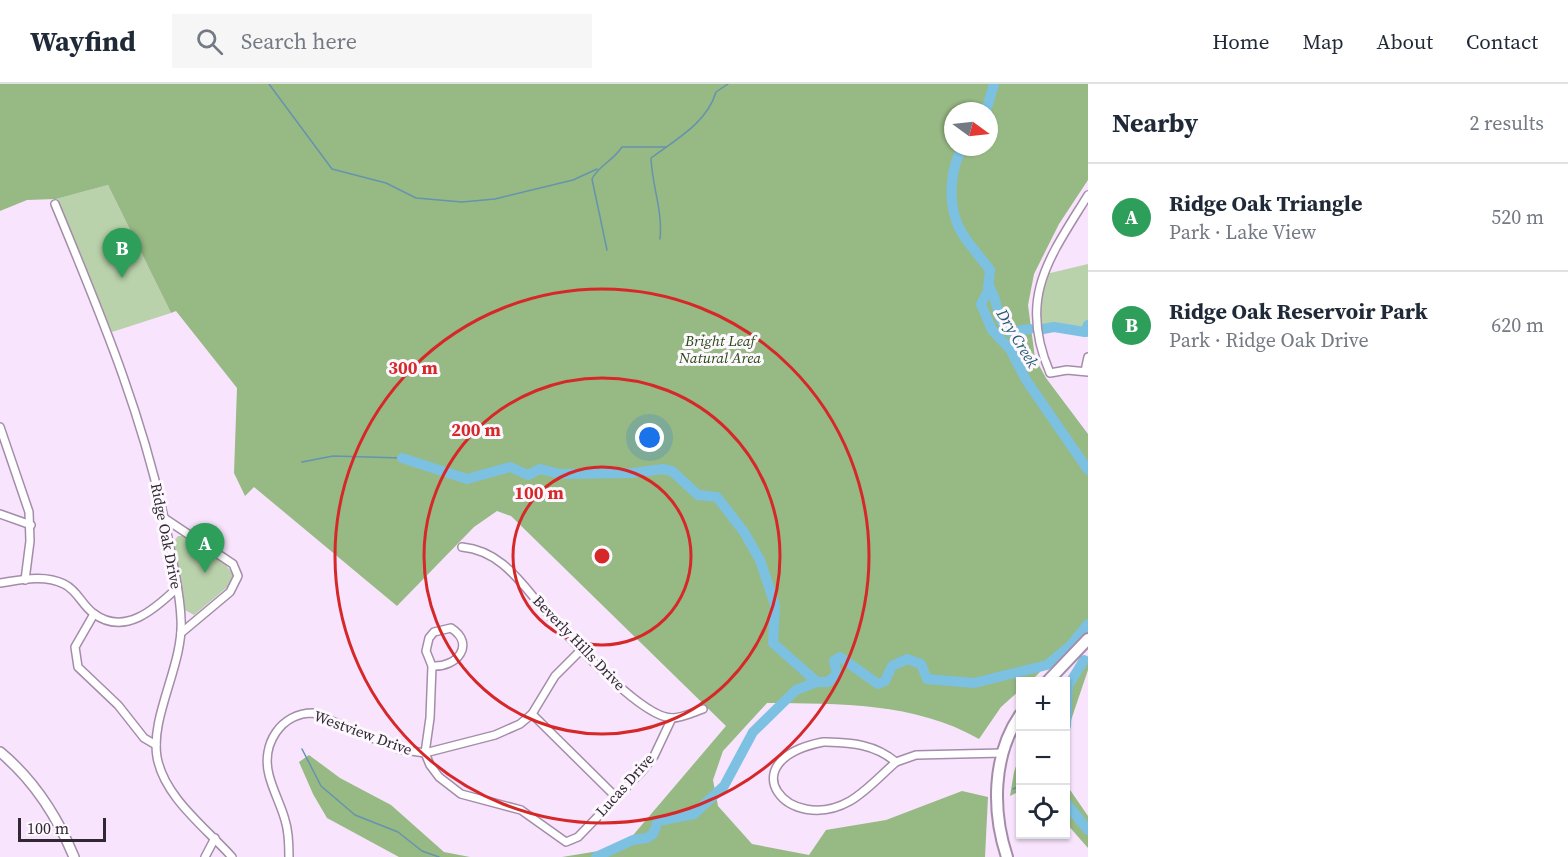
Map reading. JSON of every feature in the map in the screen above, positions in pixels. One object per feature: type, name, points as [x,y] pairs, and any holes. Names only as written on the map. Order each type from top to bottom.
[{"type":"main road","points":[[1051,677],[1088,639]]},
{"type":"main road","points":[[1007,857],[1001,839],[997,812],[997,783],[1003,753],[1016,724]]},
{"type":"street","points":[[1088,195],[1052,252],[1040,284],[1037,324],[1042,355],[1050,373],[1086,371],[1088,357]]},
{"type":"street","name":"Ridge Oak Drive","points":[[55,204],[111,338],[145,438],[164,518],[177,588],[181,633],[156,746],[157,758],[163,774],[179,800],[232,857]]},
{"type":"street","points":[[0,427],[26,501],[31,525],[25,580]]},
{"type":"street","points":[[0,514],[31,525]]},
{"type":"street","points":[[164,518],[225,557],[233,564],[238,576],[230,592],[181,633]]},
{"type":"street","name":"Beverly Hills Drive","points":[[462,548],[474,549],[501,562],[633,700],[672,718]]},
{"type":"street","points":[[0,584],[44,579],[66,584],[94,614],[106,620],[128,621],[153,610],[177,588]]},
{"type":"street","points":[[94,614],[75,647],[78,667],[118,705],[144,738],[156,746]]},
{"type":"street","points":[[425,753],[430,718],[432,666],[426,651],[429,638],[434,632],[451,628],[459,633],[462,640],[459,658],[452,663],[432,666]]},
{"type":"street","name":"Westview Drive","points":[[289,857],[285,819],[269,775],[267,762],[268,749],[282,724],[301,713],[313,713],[398,749],[425,753],[508,730],[532,714],[555,676],[582,648]]},
{"type":"street","points":[[672,718],[703,710]]},
{"type":"street","points":[[532,714],[616,797]]},
{"type":"street","name":"Lucas Drive","points":[[425,753],[450,788],[460,794],[521,810],[566,842],[578,837],[654,756],[672,718]]},
{"type":"street","points":[[896,762],[874,747],[823,742],[791,753],[776,766],[773,775],[777,792],[791,805],[816,810],[850,801],[896,762],[916,755],[1003,753]]},
{"type":"street","points":[[0,752],[26,776],[39,792],[61,828],[74,857]]},
{"type":"street","points":[[205,857],[215,838]]},
{"type":"green space","name":"Bright Leaf Natural Area","points":[[0,84],[1088,84],[1088,180],[1059,224],[1034,274],[1028,305],[1035,358],[1046,378],[1088,434],[1088,624],[1035,677],[1016,677],[1016,694],[1001,707],[979,739],[929,718],[903,712],[849,705],[767,703],[723,751],[713,780],[718,806],[752,844],[809,855],[826,830],[886,820],[962,791],[988,797],[985,857],[562,857],[623,847],[726,726],[511,516],[497,511],[474,527],[397,606],[254,487],[245,496],[234,473],[237,388],[176,311],[171,313],[108,185],[56,199],[27,200],[0,211]]},
{"type":"green space","points":[[108,185],[171,313],[112,332],[56,199]]},
{"type":"green space","points":[[1088,264],[1088,337],[1039,325],[1040,301],[1046,274]]},
{"type":"green space","points":[[178,536],[183,536],[226,565],[234,576],[231,584],[194,615],[185,610],[172,543]]},
{"type":"green space","points":[[1088,656],[1088,670],[1070,723],[1070,677]]},
{"type":"green space","points":[[309,755],[340,778],[391,805],[444,852],[470,857],[399,857],[327,818],[299,762]]},
{"type":"green space","points":[[1016,766],[1016,793],[1010,796]]},
{"type":"green space","points":[[1070,790],[1088,816],[1088,848],[1070,828]]},
{"type":"waterway","points":[[269,84],[332,169],[386,183],[416,198],[462,202],[495,199],[573,180],[597,169]]},
{"type":"waterway","points":[[660,239],[660,218],[651,158],[698,122],[712,103],[716,92],[728,84]]},
{"type":"waterway","name":"Dry Creek","points":[[989,102],[994,84]]},
{"type":"waterway","points":[[607,250],[592,179],[622,147],[666,147]]},
{"type":"waterway","name":"Dry Creek","points":[[959,156],[952,182],[952,202],[956,220],[962,233],[990,270],[988,291],[981,304],[992,330],[1010,349],[1026,380],[1088,470]]},
{"type":"waterway","points":[[988,285],[1005,327],[1010,332],[1030,329]]},
{"type":"waterway","points":[[1043,329],[1054,327],[1085,332],[1088,325]]},
{"type":"waterway","points":[[302,462],[333,456],[402,458]]},
{"type":"waterway","points":[[402,458],[467,479],[510,467],[528,475],[540,469],[560,474],[632,473],[663,469],[672,471],[698,495],[717,497],[744,532],[760,560],[775,605],[773,643],[817,682]]},
{"type":"waterway","points":[[596,857],[633,840],[647,838],[653,834],[658,821],[694,814],[724,786],[753,732],[796,690],[817,682],[828,682],[837,674],[834,661],[840,657],[878,684],[885,681],[892,666],[907,659],[921,664],[927,679],[974,683],[1047,665],[1071,645],[1088,624]]},
{"type":"waterway","name":"Dry Creek","points":[[1070,683],[1084,660]]},
{"type":"waterway","points":[[302,749],[321,786],[355,815],[398,832],[422,851],[439,857]]},
{"type":"waterway","name":"Dry Creek","points":[[1070,808],[1088,830]]},
{"type":"place","name":"Ridge Oak Reservoir Park","points":[[122,278]]},
{"type":"place","name":"Ridge Oak Triangle","points":[[205,573]]}]
